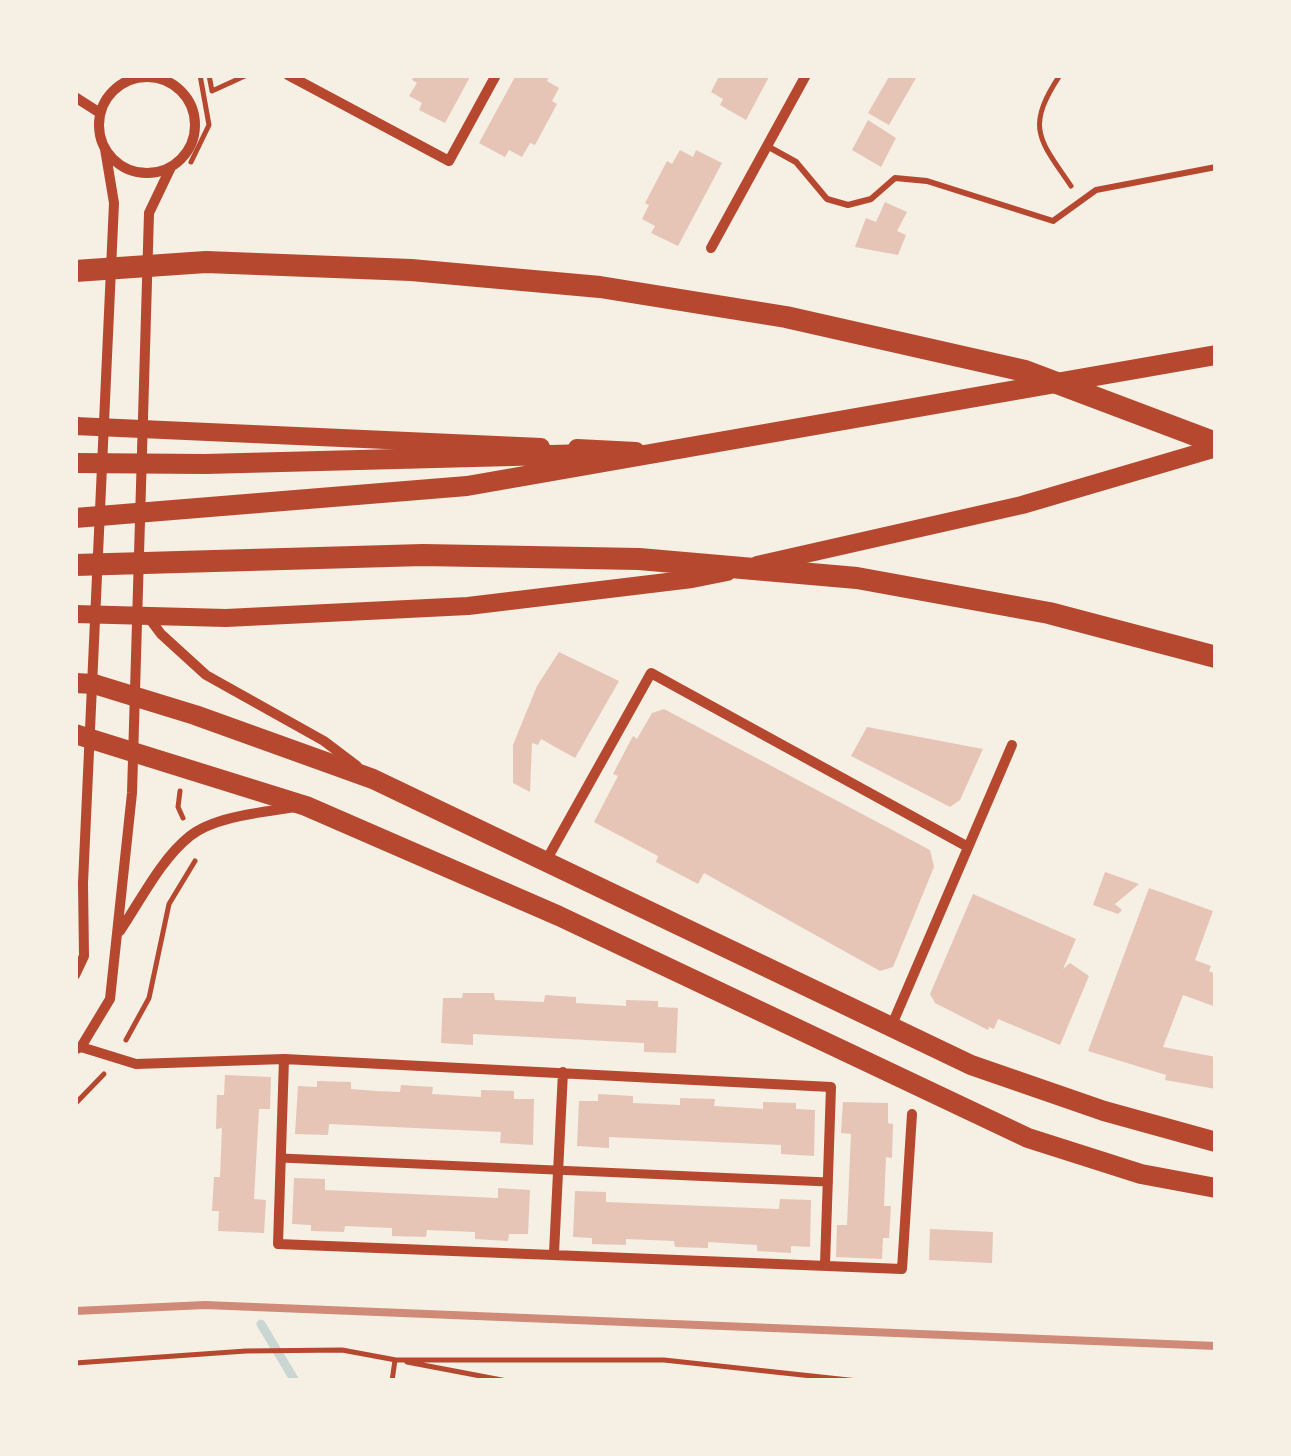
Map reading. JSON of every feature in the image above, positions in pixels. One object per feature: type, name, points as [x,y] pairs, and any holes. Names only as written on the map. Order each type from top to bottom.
[{"type":"highway","points":[[75,271],[206,262],[411,270],[600,287],[786,316],[1025,372],[1216,446]]},
{"type":"highway","points":[[75,565],[422,556],[639,559],[857,578],[1050,613],[1216,657]]},
{"type":"main road","points":[[75,518],[467,486],[1216,355]]},
{"type":"main road","points":[[75,426],[661,452]]},
{"type":"main road","points":[[75,614],[226,618],[468,606],[692,580],[1022,506],[1216,446]]},
{"type":"main road","points":[[75,462],[205,464],[661,452]]},
{"type":"main road","points":[[84,683],[195,714],[373,778],[971,1065],[1104,1111],[1216,1142]]},
{"type":"main road","points":[[83,736],[306,806],[559,916],[1028,1138],[1142,1174],[1216,1188]]},
{"type":"street","points":[[288,75],[449,161],[496,75]]},
{"type":"street","points":[[711,248],[806,75]]},
{"type":"street","points":[[75,976],[84,956],[84,683],[114,202],[98,125],[105,101],[122,83],[134,78],[160,77],[181,91],[194,112],[195,125],[188,150],[171,167],[149,213],[133,752],[120,932],[110,999],[78,1048],[136,1064],[284,1058],[831,1087],[825,1264]]},
{"type":"street","points":[[75,97],[100,113]]},
{"type":"street","points":[[104,149],[122,167],[134,172],[147,174],[171,167]]},
{"type":"street","points":[[137,601],[161,634],[206,675],[324,740],[373,778]]},
{"type":"street","points":[[547,860],[651,673],[968,847]]},
{"type":"street","points":[[891,1028],[1012,745]]},
{"type":"street","points":[[120,932],[164,866],[191,834],[236,817],[306,806]]},
{"type":"street","points":[[75,865],[83,883]]},
{"type":"street","points":[[284,1058],[278,1244],[902,1269],[912,1114]]},
{"type":"street","points":[[554,1253],[562,1072]]},
{"type":"street","points":[[281,1158],[828,1182]]},
{"type":"lane","points":[[767,146],[796,162],[827,199],[848,205],[872,199],[895,178],[927,181],[1053,221],[1096,190],[1216,167]]},
{"type":"path","points":[[210,75],[212,92],[248,75]]},
{"type":"path","points":[[1060,75],[1045,97],[1038,126],[1044,146],[1081,201]]},
{"type":"path","points":[[75,1363],[254,1351],[342,1350],[507,1381]]},
{"type":"path","points":[[392,1381],[394,1360]]},
{"type":"path","points":[[394,1360],[664,1360],[858,1381]]},
{"type":"building","points":[[414,75],[471,75],[445,123],[419,110],[422,103],[409,96],[417,83],[412,80]]},
{"type":"building","points":[[516,75],[550,75],[547,81],[559,88],[552,101],[557,104],[535,145],[530,143],[522,157],[509,150],[505,157],[479,143]]},
{"type":"building","points":[[712,75],[770,75],[746,120],[720,105],[723,99],[711,92],[718,78]]},
{"type":"building","points":[[890,75],[916,78],[889,125],[868,113]]},
{"type":"building","points":[[868,120],[896,138],[881,167],[852,150]]},
{"type":"building","points":[[680,150],[693,157],[696,150],[722,163],[678,246],[651,233],[655,226],[642,219],[649,205],[645,203],[667,161],[672,164]]},
{"type":"building","points":[[885,202],[907,212],[897,231],[906,235],[898,255],[855,247],[866,218],[876,222]]},
{"type":"building","points":[[559,652],[619,681],[575,758],[541,739],[538,745],[532,743],[530,792],[513,783],[513,745],[537,686]]},
{"type":"building","points":[[664,709],[930,850],[934,867],[893,967],[880,971],[704,873],[698,884],[656,862],[658,856],[594,822],[633,736],[637,739],[652,713]]},
{"type":"building","points":[[867,727],[983,749],[960,800],[950,807],[851,756]]},
{"type":"building","points":[[1105,872],[1139,884],[1115,904],[1122,910],[1118,914],[1093,905]]},
{"type":"building","points":[[1149,888],[1213,911],[1195,960],[1211,966],[1209,971],[1216,974],[1216,1007],[1183,995],[1163,1047],[1216,1057],[1216,1089],[1165,1080],[1166,1075],[1088,1051]]},
{"type":"building","points":[[973,894],[1076,939],[1063,969],[1070,963],[1089,976],[1060,1045],[998,1019],[994,1029],[988,1030],[935,1003],[930,994]]},
{"type":"building","points":[[463,993],[494,993],[495,1000],[544,1002],[545,995],[576,997],[576,1003],[626,1006],[626,1000],[658,1001],[658,1007],[678,1008],[676,1053],[644,1052],[644,1043],[473,1034],[473,1045],[441,1043],[443,998],[462,998]]},
{"type":"building","points":[[225,1075],[271,1077],[270,1109],[259,1109],[254,1199],[266,1200],[264,1233],[218,1231],[219,1211],[212,1211],[214,1177],[220,1177],[222,1128],[216,1129],[217,1095],[224,1095]]},
{"type":"building","points":[[317,1081],[351,1082],[351,1089],[376,1091],[400,1092],[401,1085],[433,1087],[432,1094],[481,1097],[481,1090],[514,1091],[514,1099],[534,1099],[533,1145],[500,1143],[501,1132],[329,1124],[328,1135],[295,1134],[298,1086],[317,1087]]},
{"type":"building","points":[[598,1094],[633,1096],[633,1103],[680,1105],[680,1098],[715,1099],[714,1106],[763,1109],[763,1102],[796,1103],[796,1109],[815,1110],[814,1156],[781,1154],[781,1145],[609,1137],[609,1148],[577,1146],[579,1101],[598,1101]]},
{"type":"building","points":[[843,1102],[888,1103],[888,1123],[893,1124],[892,1158],[886,1157],[884,1206],[891,1206],[889,1238],[883,1238],[882,1259],[836,1257],[837,1225],[847,1225],[851,1134],[841,1133]]},
{"type":"building","points":[[294,1178],[325,1179],[325,1190],[498,1198],[498,1188],[530,1190],[528,1234],[509,1234],[508,1241],[475,1239],[475,1232],[427,1230],[426,1237],[392,1236],[392,1228],[345,1226],[344,1232],[311,1231],[311,1225],[292,1224]]},
{"type":"building","points":[[575,1191],[606,1192],[606,1202],[779,1209],[780,1199],[811,1200],[810,1247],[791,1246],[791,1253],[757,1251],[757,1245],[708,1242],[708,1248],[675,1247],[674,1241],[626,1239],[626,1245],[592,1244],[592,1238],[573,1237]]},
{"type":"building","points":[[930,1229],[993,1232],[992,1263],[929,1260]]},
{"type":"waterway","points":[[261,1324],[295,1381]]},
{"type":"railway","points":[[75,1311],[205,1305],[1216,1346]]}]
